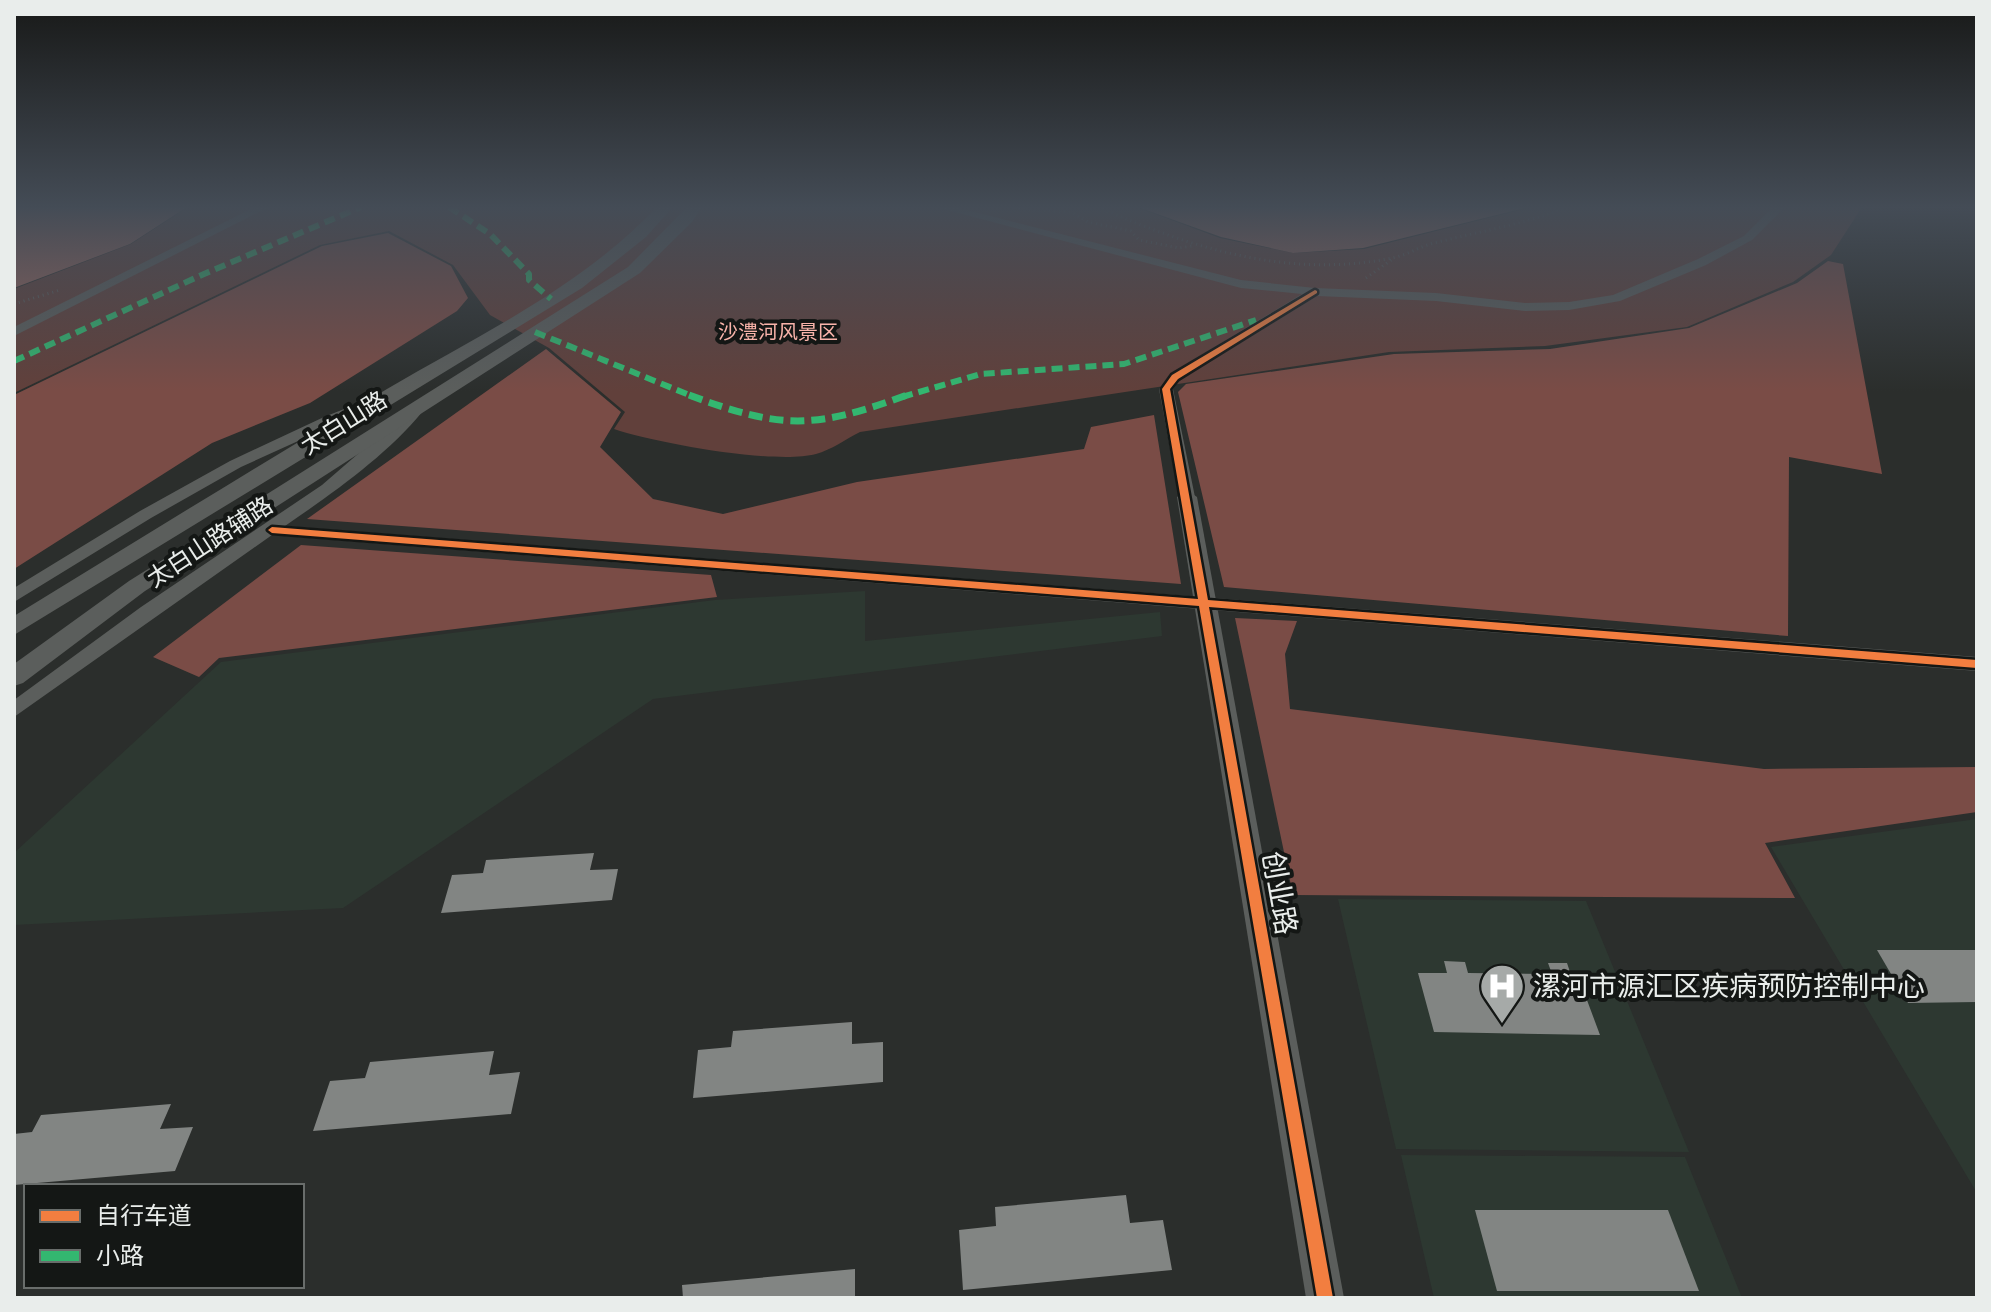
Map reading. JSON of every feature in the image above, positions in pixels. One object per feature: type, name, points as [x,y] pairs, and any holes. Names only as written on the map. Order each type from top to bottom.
[{"type":"main road","name":"太白山路","points":[[14,627],[578,283],[597,268]]},
{"type":"main road","name":"太白山路","points":[[14,677],[137,586],[636,268]]},
{"type":"main road","name":"创业路","points":[[1187,497],[1325,1298]]},
{"type":"street","points":[[14,332],[142,268]]},
{"type":"street","points":[[1175,268],[1241,284],[1315,292],[1436,297],[1525,307],[1569,306],[1616,298],[1687,268]]},
{"type":"street","points":[[1187,497],[1166,389],[1175,377],[1315,292]]},
{"type":"street","points":[[14,596],[103,538],[208,477],[317,423],[391,395]]},
{"type":"street","name":"太白山路辅路","points":[[14,710],[167,598],[272,530],[380,448],[423,404]]},
{"type":"street","points":[[272,530],[1977,664]]},
{"type":"path","points":[[1335,292],[1362,281],[1380,268]]},
{"type":"shaded area","points":[[14,268],[66,268],[14,288]]},
{"type":"shaded area","points":[[276,268],[452,268],[468,298],[457,311],[310,403],[212,443],[14,569],[14,395]]},
{"type":"shaded area","points":[[1818,268],[1844,268],[1882,474],[1789,457],[1788,636],[1224,587],[1178,392],[1186,384],[1394,354],[1550,349],[1689,328],[1797,283]]},
{"type":"shaded area","points":[[546,349],[621,412],[600,447],[653,499],[723,514],[857,482],[1084,449],[1091,427],[1154,415],[1181,584],[307,519]]},
{"type":"shaded area","points":[[301,545],[711,575],[717,597],[219,658],[199,677],[153,657]]},
{"type":"shaded area","points":[[865,591],[865,641],[1160,612],[1162,636],[653,699],[343,908],[14,925],[14,853],[221,662],[715,600]]},
{"type":"shaded area","points":[[1235,618],[1297,621],[1285,654],[1290,709],[1764,769],[1977,767],[1977,812],[1765,843],[1795,898],[1293,895]]},
{"type":"shaded area","points":[[1977,819],[1977,1193],[1771,847]]},
{"type":"shaded area","name":"漯河市源汇区疾病预防控制中心","points":[[1338,899],[1586,901],[1689,1152],[1396,1149]]},
{"type":"shaded area","points":[[1401,1155],[1685,1157],[1742,1298],[1434,1298]]},
{"type":"green space","name":"沙澧河风景区","points":[[68,268],[272,268],[14,393],[14,289]]},
{"type":"green space","name":"沙澧河风景区","points":[[455,268],[1812,268],[1793,282],[1687,327],[1545,346],[1389,352],[860,432],[822,452],[797,457],[715,451],[614,429],[625,412],[549,348],[490,315]]},
{"type":"building","points":[[594,853],[590,870],[618,869],[612,900],[441,913],[452,875],[483,873],[486,860]]},
{"type":"building","points":[[1877,950],[1977,950],[1977,1002],[1908,1003]]},
{"type":"building","points":[[1444,961],[1465,962],[1468,973],[1552,974],[1548,963],[1567,963],[1571,975],[1578,976],[1600,1035],[1434,1032],[1418,973],[1447,973]]},
{"type":"building","points":[[852,1022],[852,1044],[883,1042],[883,1082],[693,1098],[698,1050],[731,1047],[733,1031]]},
{"type":"building","points":[[494,1051],[489,1075],[520,1072],[511,1114],[313,1131],[330,1081],[365,1078],[370,1062]]},
{"type":"building","points":[[171,1104],[160,1129],[193,1127],[175,1171],[14,1185],[14,1134],[32,1132],[41,1115]]},
{"type":"building","points":[[1126,1195],[1130,1223],[1163,1220],[1172,1270],[963,1290],[959,1230],[996,1226],[995,1207]]},
{"type":"building","points":[[1475,1210],[1668,1210],[1699,1291],[1497,1291]]},
{"type":"building","points":[[855,1269],[855,1298],[683,1298],[682,1285]]},
{"type":"marked path","points":[[14,361],[218,268]]},
{"type":"marked path","points":[[523,268],[529,274],[529,280],[551,299]]},
{"type":"marked path","points":[[535,332],[713,405],[774,421],[797,423],[845,416],[939,384],[981,374],[1124,364],[1256,320]]},
{"type":"cycle path","points":[[1315,292],[1175,377],[1166,389],[1325,1298]]},
{"type":"cycle path","points":[[272,530],[1977,664]]},
{"type":"place","name":"漯河市源汇区疾病预防控制中心","points":[[1502,1025]]}]
